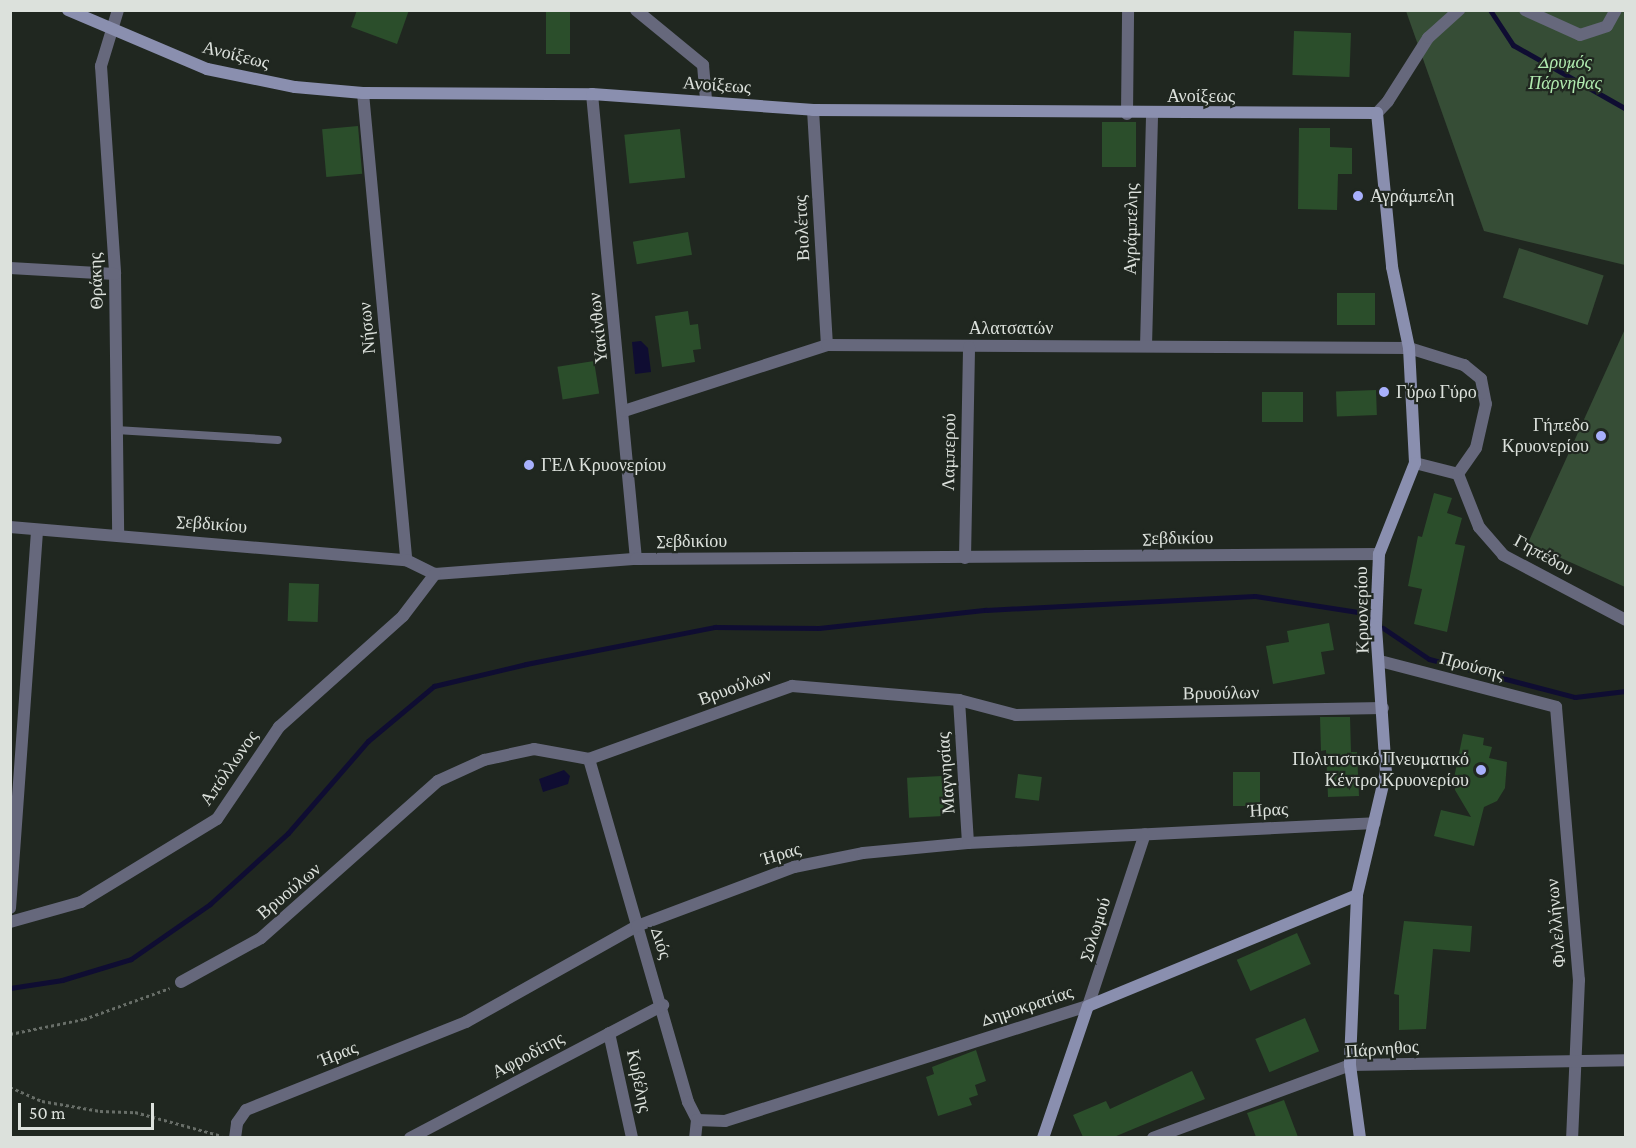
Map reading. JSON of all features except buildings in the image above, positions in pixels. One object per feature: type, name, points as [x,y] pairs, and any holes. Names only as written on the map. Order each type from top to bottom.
[{"type":"main road","name":"Ανοίξεως","points":[[69,10],[207,69],[295,87],[363,93],[592,94],[813,110],[1127,114],[1377,113]]},
{"type":"main road","name":"Κρυονερίου","points":[[1360,1137],[1350,1065],[1357,896],[1386,772],[1376,627],[1379,554],[1415,463],[1415,412],[1409,348],[1392,267],[1377,113]]},
{"type":"main road","name":"Δημοκρατίας","points":[[1088,1006],[1320,907],[1357,896]]},
{"type":"main road","name":"Σολωμού","points":[[1043,1137],[1088,1006]]},
{"type":"street","name":"Θράκης","points":[[118,10],[101,66],[115,274],[118,534]]},
{"type":"street","points":[[636,10],[703,65],[706,102]]},
{"type":"street","points":[[1127,114],[1128,10]]},
{"type":"street","points":[[1377,113],[1395,92],[1428,38],[1459,10]]},
{"type":"street","points":[[1525,10],[1580,35],[1595,33],[1607,26],[1616,10]]},
{"type":"street","name":"Νήσων","points":[[363,93],[406,560]]},
{"type":"street","name":"Υακίνθων","points":[[592,94],[624,411],[636,559]]},
{"type":"street","name":"Βιολέτας","points":[[813,110],[827,345]]},
{"type":"street","name":"Αγράμπελης","points":[[1146,346],[1152,114]]},
{"type":"street","points":[[10,268],[115,274]]},
{"type":"street","name":"Αλατσατών","points":[[624,411],[827,345],[1409,348],[1464,365],[1481,379],[1486,404],[1476,448],[1458,474]]},
{"type":"street","name":"Λαμπερού","points":[[965,558],[969,347]]},
{"type":"street","points":[[1415,463],[1458,474]]},
{"type":"street","name":"Γηπέδου","points":[[1458,474],[1479,527],[1503,555],[1626,620]]},
{"type":"street","name":"Σεβδικίου","points":[[10,527],[118,534],[406,560],[435,573],[636,559],[1379,554]]},
{"type":"street","points":[[10,908],[37,530]]},
{"type":"street","name":"Απόλλωνος","points":[[10,922],[81,902],[217,819],[279,727],[403,616],[435,573]]},
{"type":"street","name":"Προύσης","points":[[1380,661],[1556,707]]},
{"type":"street","name":"Βρυούλων","points":[[181,982],[261,938],[438,781],[484,760],[534,749],[590,759],[792,686],[959,700],[1016,715],[1383,708]]},
{"type":"street","name":"Μαγνησίας","points":[[959,700],[968,843]]},
{"type":"street","name":"Φιλελλήνων","points":[[1556,707],[1579,980],[1572,1137]]},
{"type":"street","name":"Διός","points":[[590,759],[637,926],[663,1005],[688,1102],[697,1120]]},
{"type":"street","name":"Ήρας","points":[[235,1137],[237,1123],[246,1110],[466,1022],[637,926],[794,867],[863,853],[968,843],[1375,823]]},
{"type":"street","name":"Σολωμού","points":[[1088,1006],[1145,834]]},
{"type":"street","name":"Αφροδίτης","points":[[410,1137],[663,1005]]},
{"type":"street","name":"Δημοκρατίας","points":[[697,1120],[725,1121],[1088,1006]]},
{"type":"street","name":"Κυβέλης","points":[[609,1032],[632,1137]]},
{"type":"street","name":"Πάρνηθος","points":[[1153,1137],[1350,1065],[1577,1059],[1626,1060]]},
{"type":"street","points":[[694,1137],[697,1120]]},
{"type":"lane","points":[[116,430],[278,440]]},
{"type":"path","points":[[10,1034],[84,1019],[161,993],[181,982]]},
{"type":"path","points":[[10,1087],[42,1101],[100,1112],[135,1112],[209,1134],[235,1137]]},
{"type":"green space","name":"Δρυμός Πάρνηθας","points":[[1406,11],[1625,11],[1625,265],[1484,231]]},
{"type":"green space","points":[[1519,248],[1604,276],[1588,325],[1503,297]]},
{"type":"green space","name":"Γήπεδο Κρυονερίου","points":[[1625,329],[1625,587],[1528,543]]},
{"type":"shaded area","points":[[641,341],[648,348],[651,372],[635,374],[632,342]]},
{"type":"shaded area","points":[[564,770],[570,776],[568,784],[543,792],[539,779]]},
{"type":"waterway","points":[[1490,10],[1513,45],[1626,109]]},
{"type":"waterway","points":[[10,988],[62,980],[131,959],[210,904],[288,833],[368,741],[434,686],[526,664],[715,627],[819,628],[986,610],[1255,596],[1358,612],[1369,619]]},
{"type":"waterway","points":[[1383,628],[1429,659],[1575,697],[1626,691]]},
{"type":"place","name":"Αγράμπελη","points":[[1358,196]]},
{"type":"place","name":"Γύρω Γύρο","points":[[1384,392]]},
{"type":"place","name":"Γήπεδο Κρυονερίου","points":[[1601,436]]},
{"type":"place","name":"ΓΕΛ Κρυονερίου","points":[[529,465]]},
{"type":"place","name":"Πολιτιστικό Πνευματικό Κέντρο Κρυονερίου","points":[[1481,770]]}]
